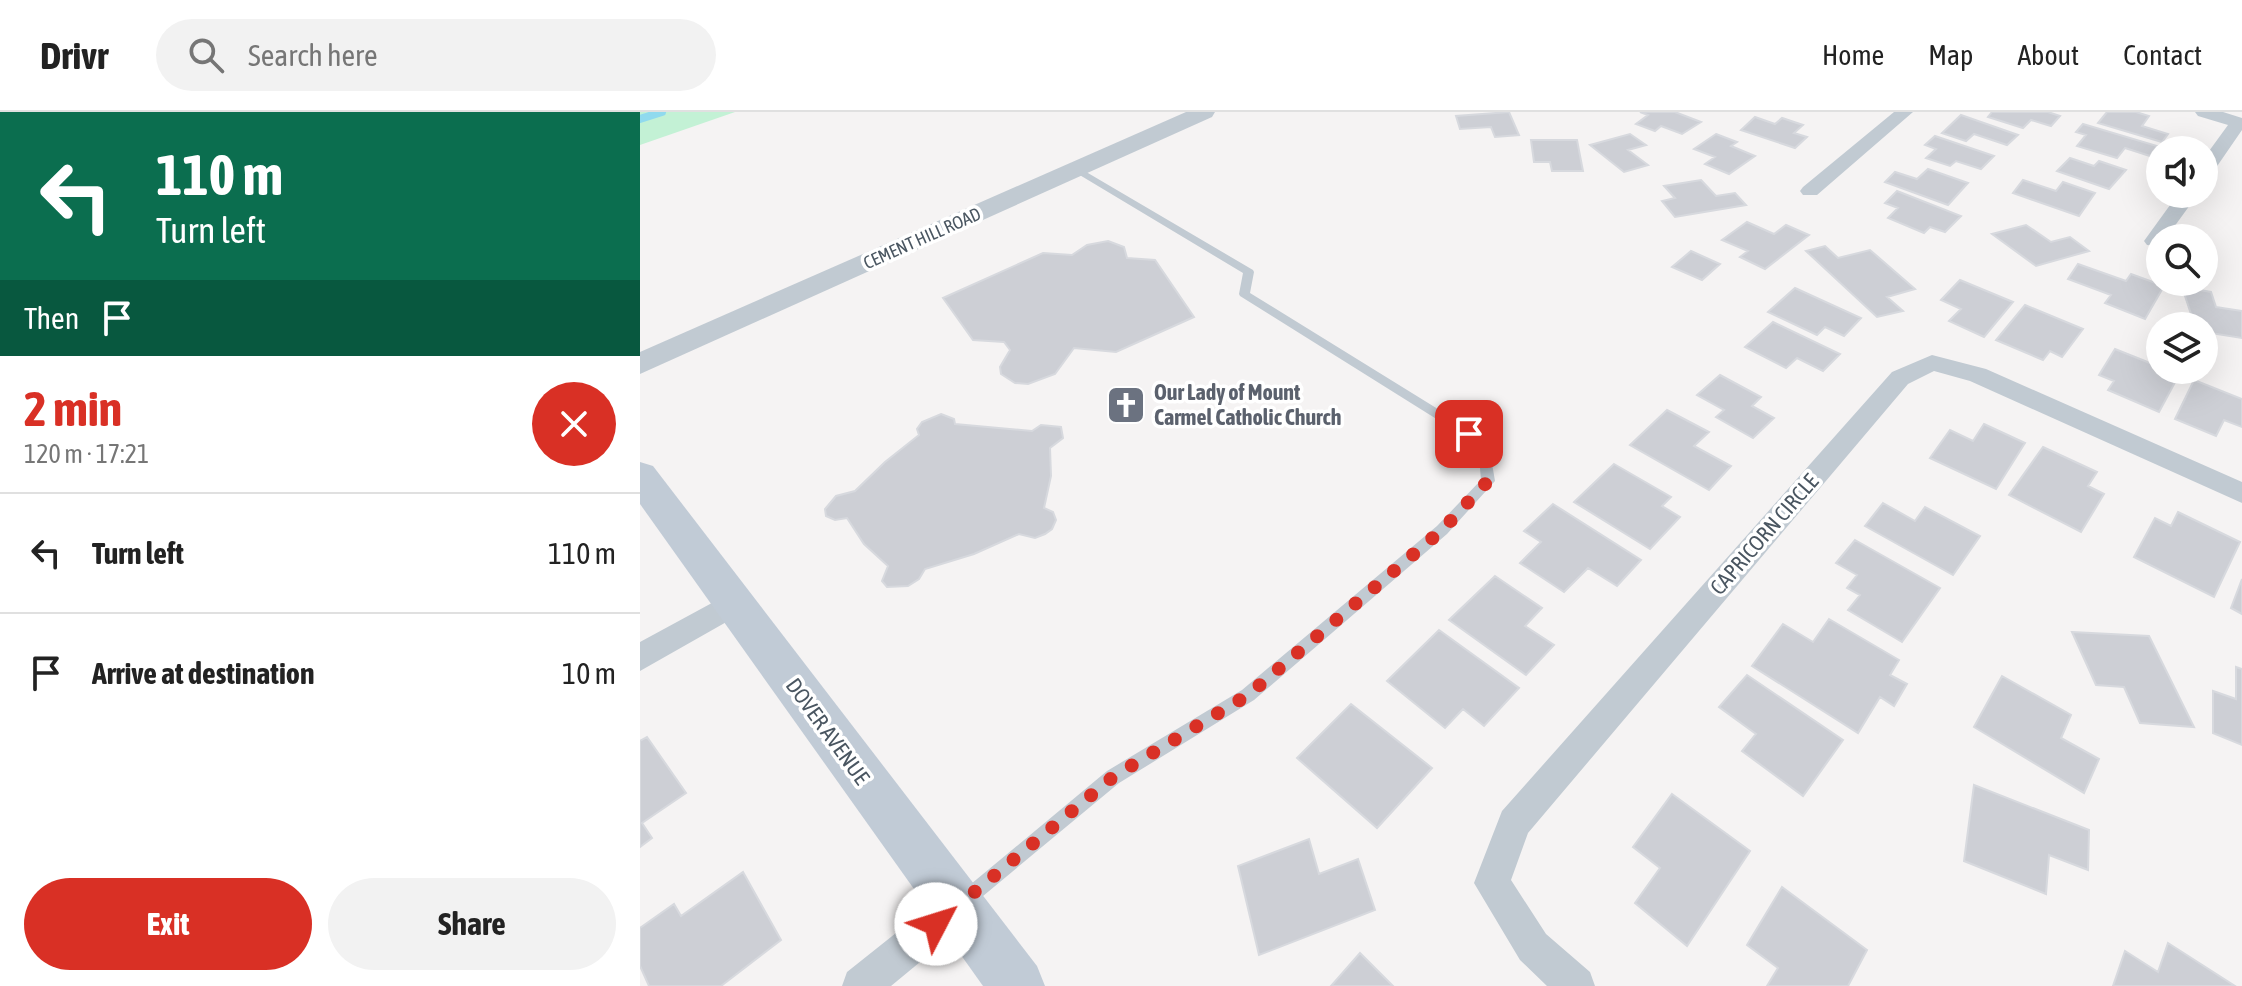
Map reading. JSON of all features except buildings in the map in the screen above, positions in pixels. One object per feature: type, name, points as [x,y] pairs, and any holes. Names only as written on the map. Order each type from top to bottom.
[{"type":"main road","name":"DOVER AVENUE","points":[[640,476],[1017,986]]},
{"type":"street","name":"CEMENT HILL ROAD","points":[[640,364],[1204,112]]},
{"type":"street","points":[[1810,191],[1904,112]]},
{"type":"street","points":[[2204,112],[2240,122],[2218,152]]},
{"type":"street","name":"CAPRICORN CIRCLE","points":[[1576,986],[1533,947],[1492,883],[1514,823],[1900,378],[1932,363],[1978,375],[2242,493]]},
{"type":"street","points":[[640,658],[734,603]]},
{"type":"street","points":[[861,986],[958,907]]},
{"type":"lane","points":[[958,907],[1113,777],[1248,695],[1442,530],[1488,481],[1484,443],[1244,294],[1249,272],[1076,169]]},
{"type":"green space","points":[[640,112],[735,112],[640,145]]},
{"type":"waterway","points":[[640,119],[662,112]]},
{"type":"place","name":"Our Lady of Mount Carmel Catholic Church","points":[[1126,405]]},
{"type":"route","points":[[936,924],[1113,777],[1248,695],[1442,530],[1488,481],[1484,443],[1469,434]]}]
